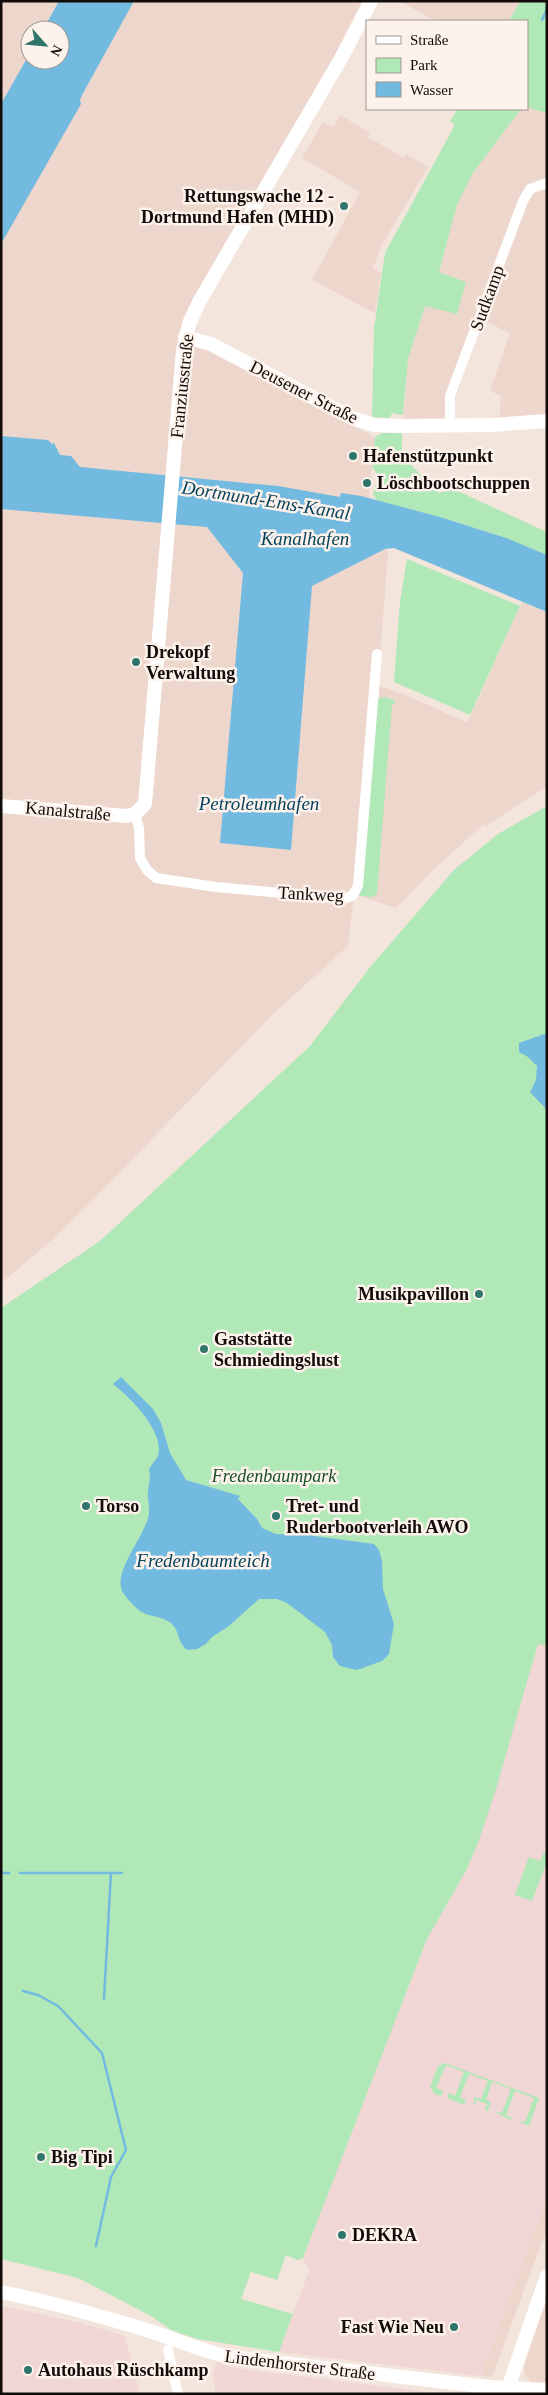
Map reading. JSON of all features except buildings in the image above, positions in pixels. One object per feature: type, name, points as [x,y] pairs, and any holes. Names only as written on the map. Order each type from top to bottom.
[{"type":"street","name":"Franziusstraße","points":[[135,814],[145,804],[148,781],[185,337],[199,302],[339,62],[372,1]]},
{"type":"street","name":"Sudkamp","points":[[450,426],[450,396],[523,200],[530,189],[547,183]]},
{"type":"street","name":"Deusener Straße","points":[[185,337],[211,344],[366,424],[379,426],[450,426],[547,421]]},
{"type":"street","name":"Tankweg","points":[[135,814],[139,828],[140,858],[147,870],[156,878],[216,887],[343,899],[352,896],[358,886],[377,654]]},
{"type":"street","name":"Kanalstraße","points":[[1,806],[126,816],[135,814]]},
{"type":"street","points":[[508,2388],[547,2276]]},
{"type":"street","name":"Lindenhorster Straße","points":[[1,2292],[63,2305],[153,2332],[204,2351],[230,2357],[451,2383],[547,2390]]},
{"type":"street","points":[[168,2350],[178,2394]]},
{"type":"shaded area","points":[[1,1],[362,1],[328,68],[184,316],[179,336],[375,437],[369,492],[388,554],[379,686],[404,694],[467,723],[522,602],[547,612],[547,786],[486,826],[484,824],[434,869],[396,908],[354,894],[348,946],[274,1013],[52,1240],[1,1283]]},
{"type":"shaded area","points":[[399,1],[520,1],[510,20],[434,20]]},
{"type":"shaded area","points":[[528,107],[547,113],[547,418],[499,422],[501,396],[490,391],[510,333],[483,320],[455,398],[454,423],[403,423],[408,359],[425,306],[457,313],[466,283],[439,272],[457,205],[473,173],[520,110],[528,110]]},
{"type":"shaded area","points":[[340,115],[370,133],[368,137],[404,158],[406,154],[428,167],[382,245],[373,268],[381,273],[375,313],[312,280],[360,192],[302,158],[323,122],[333,127]]},
{"type":"shaded area","points":[[538,1644],[547,1646],[547,2198],[481,2376],[279,2352],[309,2271],[303,2258],[382,2052],[427,1939],[467,1869],[479,1840]]},
{"type":"shaded area","points":[[547,2198],[547,2230],[492,2377],[481,2376]]},
{"type":"shaded area","points":[[547,2299],[547,2383],[531,2382],[524,2374],[525,2362]]},
{"type":"shaded area","points":[[1,2306],[82,2323],[125,2336],[140,2394],[1,2394]]},
{"type":"shaded area","points":[[216,2362],[236,2368],[441,2394],[216,2394],[213,2376]]},
{"type":"green space","points":[[520,1],[547,1],[547,113],[528,107],[528,20],[510,20]]},
{"type":"green space","points":[[457,110],[520,110],[473,173],[457,205],[439,272],[466,282],[457,314],[425,306],[408,359],[403,415],[392,413],[390,418],[372,417],[374,329],[385,253],[455,125],[450,121]]},
{"type":"green space","points":[[382,433],[402,433],[402,456],[439,493],[453,489],[547,532],[547,555],[464,524],[378,502],[373,495],[378,476],[372,466],[375,437]]},
{"type":"green space","points":[[407,559],[520,606],[470,715],[394,682],[400,602]]},
{"type":"green space","points":[[386,697],[396,701],[392,705],[377,894],[372,897],[360,896],[378,698]]},
{"type":"green space","name":"Fredenbaumpark","points":[[547,806],[547,1646],[538,1644],[496,1789],[479,1840],[467,1869],[427,1939],[303,2258],[297,2260],[286,2255],[277,2280],[251,2272],[241,2299],[293,2314],[279,2352],[197,2339],[171,2330],[151,2316],[78,2278],[1,2259],[1,1308],[100,1241],[310,1046],[371,966],[454,870],[498,834]]},
{"type":"green space","points":[[544,1852],[547,1853],[547,1862],[532,1901],[515,1895],[529,1857],[540,1861]]},
{"type":"green space","points":[[445,2063],[539,2098],[529,2126],[518,2121],[525,2122],[534,2098],[515,2091],[506,2115],[512,2118],[511,2120],[495,2112],[502,2113],[511,2089],[492,2082],[486,2100],[491,2102],[488,2111],[485,2110],[487,2104],[477,2100],[473,2106],[475,2097],[481,2099],[488,2081],[469,2074],[460,2097],[466,2100],[464,2105],[447,2098],[449,2093],[455,2096],[464,2072],[446,2065],[436,2088],[443,2091],[441,2096],[435,2094],[430,2087],[438,2066]]},
{"type":"water","points":[[59,1],[134,1],[82,95],[81,104],[1,244],[1,104],[20,70],[70,70],[70,20],[49,20]]},
{"type":"water","name":"Kanalhafen","points":[[1,436],[48,440],[52,444],[54,443],[60,455],[71,456],[80,467],[278,486],[340,497],[341,493],[361,496],[440,517],[506,538],[547,555],[547,612],[394,548],[385,549],[312,586],[291,850],[220,843],[243,573],[207,527],[1,509]]},
{"type":"water","points":[[547,1033],[547,1110],[530,1092],[536,1080],[537,1066],[528,1057],[519,1052],[519,1043]]},
{"type":"water","name":"Fredenbaumteich","points":[[121,1377],[153,1409],[161,1423],[170,1453],[186,1480],[240,1496],[238,1499],[257,1519],[262,1528],[276,1534],[307,1535],[374,1544],[379,1550],[382,1561],[383,1589],[394,1624],[389,1654],[382,1661],[357,1670],[340,1666],[333,1657],[332,1645],[325,1632],[287,1603],[277,1599],[259,1599],[206,1644],[197,1649],[187,1650],[169,1621],[140,1611],[130,1601],[124,1594],[121,1586],[121,1577],[148,1518],[149,1469],[158,1456],[159,1447],[151,1426],[137,1406],[113,1384]]},
{"type":"waterway","points":[[542,20],[547,9]]},
{"type":"waterway","points":[[1,1873],[9,1873]]},
{"type":"waterway","points":[[20,1873],[122,1873]]},
{"type":"waterway","points":[[104,1999],[111,1873]]},
{"type":"waterway","points":[[23,1991],[38,1995],[58,2006],[102,2053],[126,2150],[111,2177],[96,2246]]},
{"type":"place","name":"Rettungswache 12 - Dortmund Hafen (MHD)","points":[[344,206]]},
{"type":"place","name":"Hafenstützpunkt","points":[[353,456]]},
{"type":"place","name":"Löschbootschuppen","points":[[367,483]]},
{"type":"place","name":"Drekopf Verwaltung","points":[[136,662]]},
{"type":"place","name":"Musikpavillon","points":[[479,1294]]},
{"type":"place","name":"Gaststätte Schmiedingslust","points":[[204,1349]]},
{"type":"place","name":"Torso","points":[[86,1506]]},
{"type":"place","name":"Tret- und Ruderbootverleih AWO","points":[[276,1516]]},
{"type":"place","name":"Big Tipi","points":[[41,2157]]},
{"type":"place","name":"DEKRA","points":[[342,2235]]},
{"type":"place","name":"Fast Wie Neu","points":[[454,2327]]},
{"type":"place","name":"Autohaus Rüschkamp","points":[[28,2370]]},
{"type":"water label","name":"Dortmund-Ems-Kanal","points":[[266,500]]},
{"type":"water label","name":"Petroleumhafen","points":[[259,803]]}]
